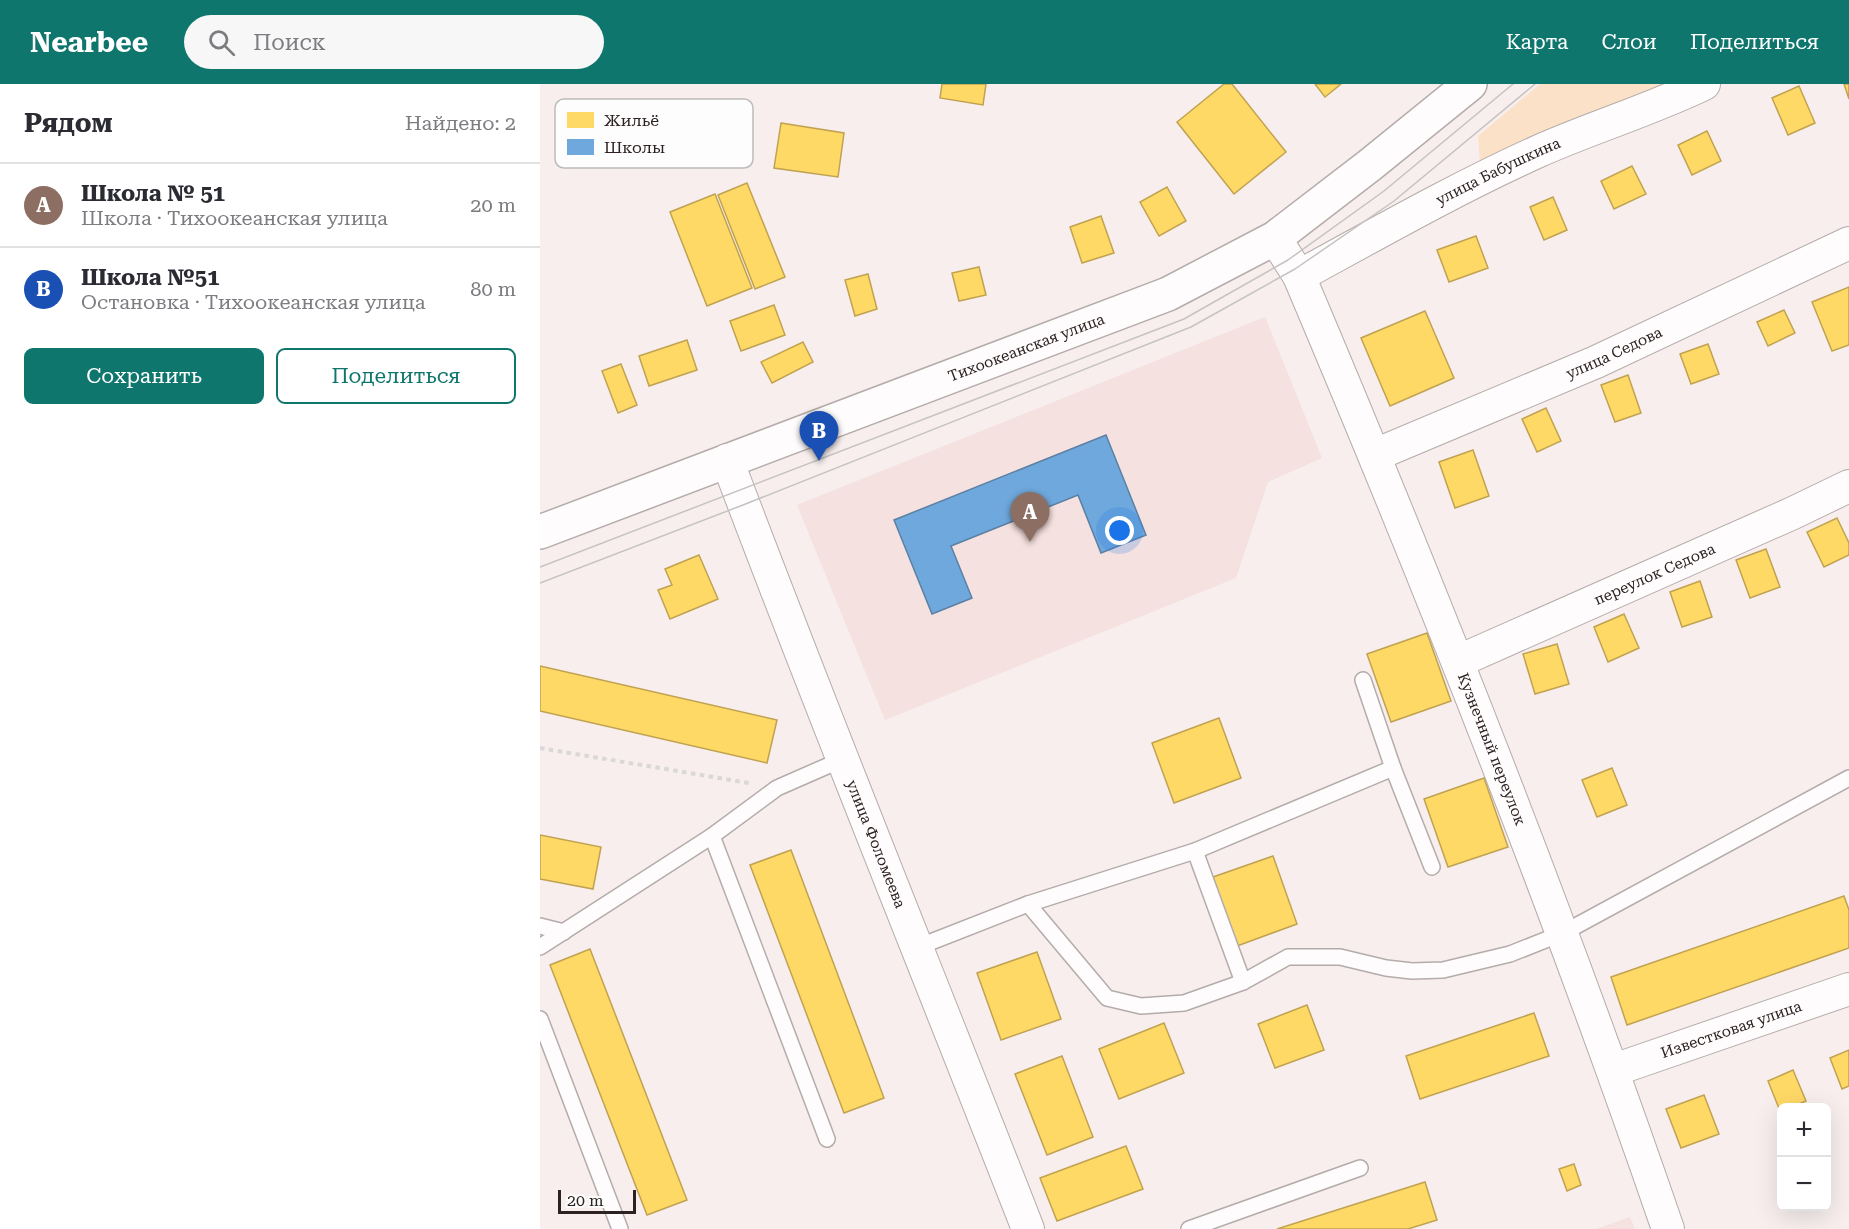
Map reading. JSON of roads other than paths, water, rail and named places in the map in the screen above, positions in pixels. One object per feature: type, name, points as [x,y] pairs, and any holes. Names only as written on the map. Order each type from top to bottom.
[{"type":"main road","name":"Тихоокеанская улица","points":[[540,532],[1168,294],[1275,238],[1470,84]]},
{"type":"street","name":"улица Бабушкина","points":[[1299,276],[1410,215],[1539,151],[1704,84]]},
{"type":"street","name":"Кузнечный переулок","points":[[1275,238],[1299,276],[1459,661],[1614,1070],[1668,1229]]},
{"type":"street","name":"улица Седова","points":[[1375,455],[1596,362],[1849,243]]},
{"type":"street","name":"улица Фоломеева","points":[[727,460],[841,760],[918,947],[1028,1229]]},
{"type":"street","name":"переулок Седова","points":[[1459,661],[1849,486]]},
{"type":"street","name":"Известковая улица","points":[[1614,1070],[1849,989]]},
{"type":"lane","points":[[1363,680],[1393,768],[1432,867]]},
{"type":"lane","points":[[540,947],[712,836],[777,788],[841,760]]},
{"type":"lane","points":[[918,947],[1028,904],[1195,851],[1393,768]]},
{"type":"lane","points":[[1028,904],[1107,998],[1140,1006],[1184,1003],[1243,982],[1288,957],[1340,957],[1386,968],[1412,971],[1443,970],[1510,954],[1563,933],[1849,778]]},
{"type":"lane","points":[[712,836],[827,1139]]},
{"type":"lane","points":[[1195,851],[1243,982]]},
{"type":"lane","points":[[540,926],[564,932]]},
{"type":"lane","points":[[540,1019],[620,1229]]},
{"type":"lane","points":[[1188,1229],[1360,1168]]},
{"type":"tram line","points":[[540,567],[1184,319],[1288,260],[1384,191],[1513,84]]},
{"type":"tram line","points":[[540,583],[1191,327],[1295,269],[1394,201],[1535,84]]},
{"type":"place","name":"Школа №51","points":[[819,461]]},
{"type":"place","name":"Школа № 51","points":[[1030,542]]}]
